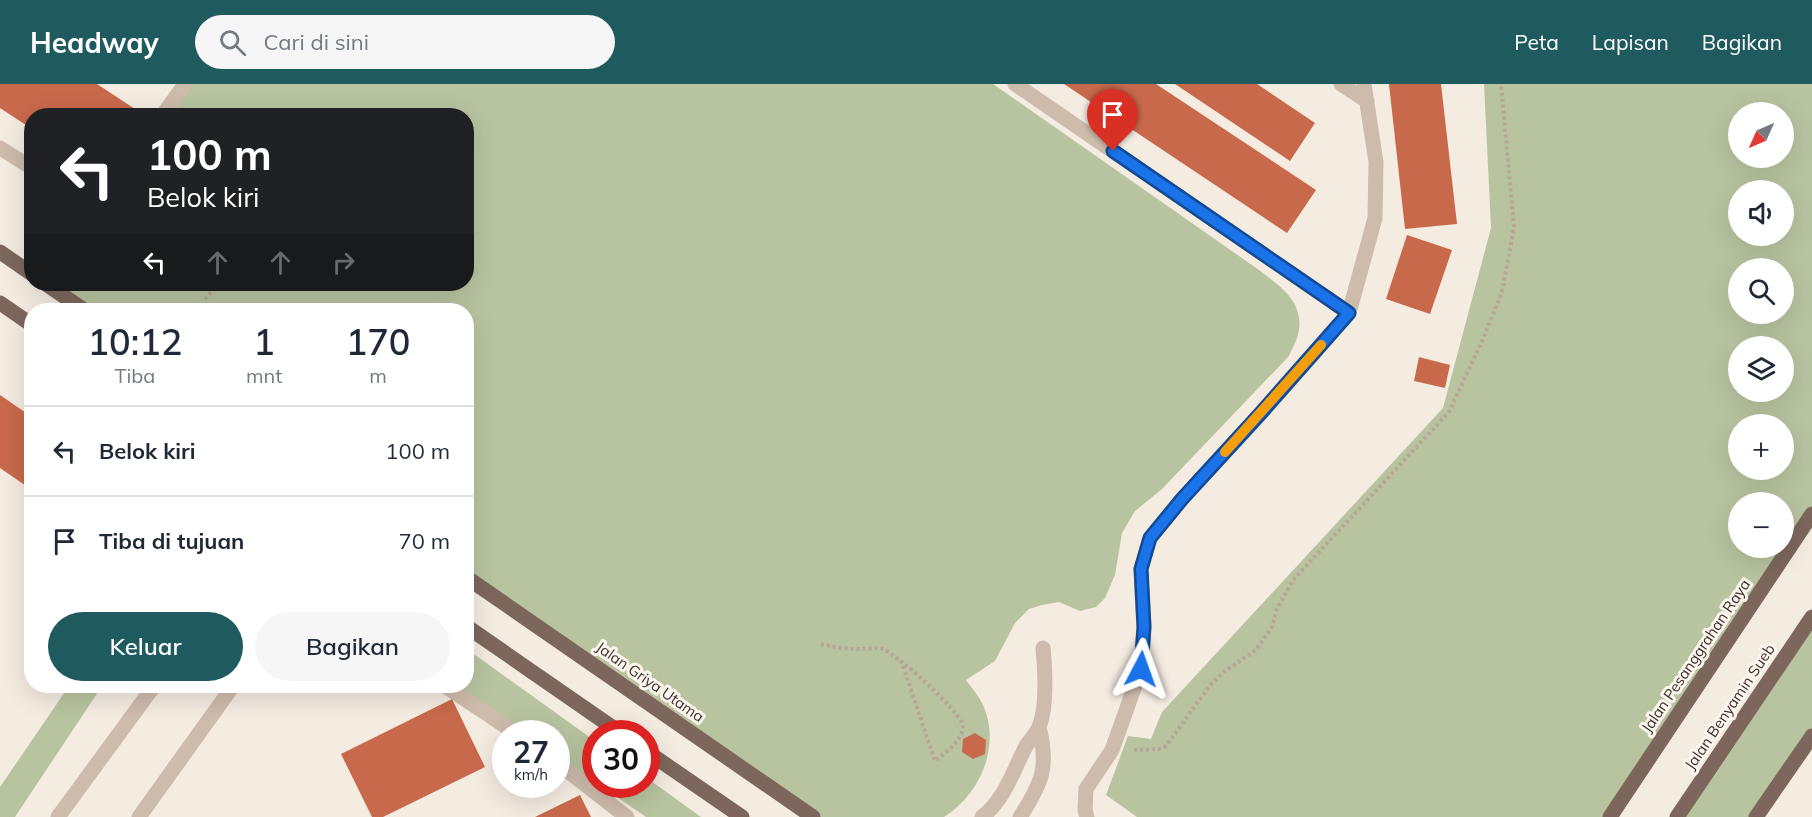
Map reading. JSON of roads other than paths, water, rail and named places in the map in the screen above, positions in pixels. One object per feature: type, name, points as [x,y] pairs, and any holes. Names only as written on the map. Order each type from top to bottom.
[{"type":"main road","points":[[0,252],[24,268]]},
{"type":"main road","points":[[56,291],[74,303]]},
{"type":"main road","points":[[0,303],[24,320]]},
{"type":"main road","name":"Jalan Pesanggrahan Raya","points":[[1610,817],[1812,514]]},
{"type":"main road","name":"Jalan Griya Utama","points":[[474,583],[813,817]]},
{"type":"main road","name":"Jalan Benyamin Sueb","points":[[1677,817],[1812,617]]},
{"type":"main road","points":[[474,632],[602,720]]},
{"type":"main road","points":[[1756,817],[1812,736]]},
{"type":"main road","points":[[660,761],[742,817]]},
{"type":"street","points":[[168,108],[185,84]]},
{"type":"street","points":[[1015,84],[1349,313]]},
{"type":"street","points":[[1341,84],[1367,101]]},
{"type":"street","points":[[1087,817],[1086,789],[1112,750],[1141,669],[1144,627],[1141,569],[1150,538],[1182,499],[1349,313],[1375,218],[1376,162],[1364,84]]},
{"type":"street","points":[[0,148],[24,163]]},
{"type":"street","points":[[1020,817],[1038,788],[1044,762],[1045,749],[1039,727],[1044,697],[1043,648]]},
{"type":"street","points":[[58,817],[149,693]]},
{"type":"street","points":[[139,817],[228,693]]},
{"type":"street","points":[[456,693],[496,720]]},
{"type":"street","points":[[982,817],[995,803],[1011,779],[1026,746],[1039,727]]},
{"type":"street","points":[[570,773],[627,817]]}]
